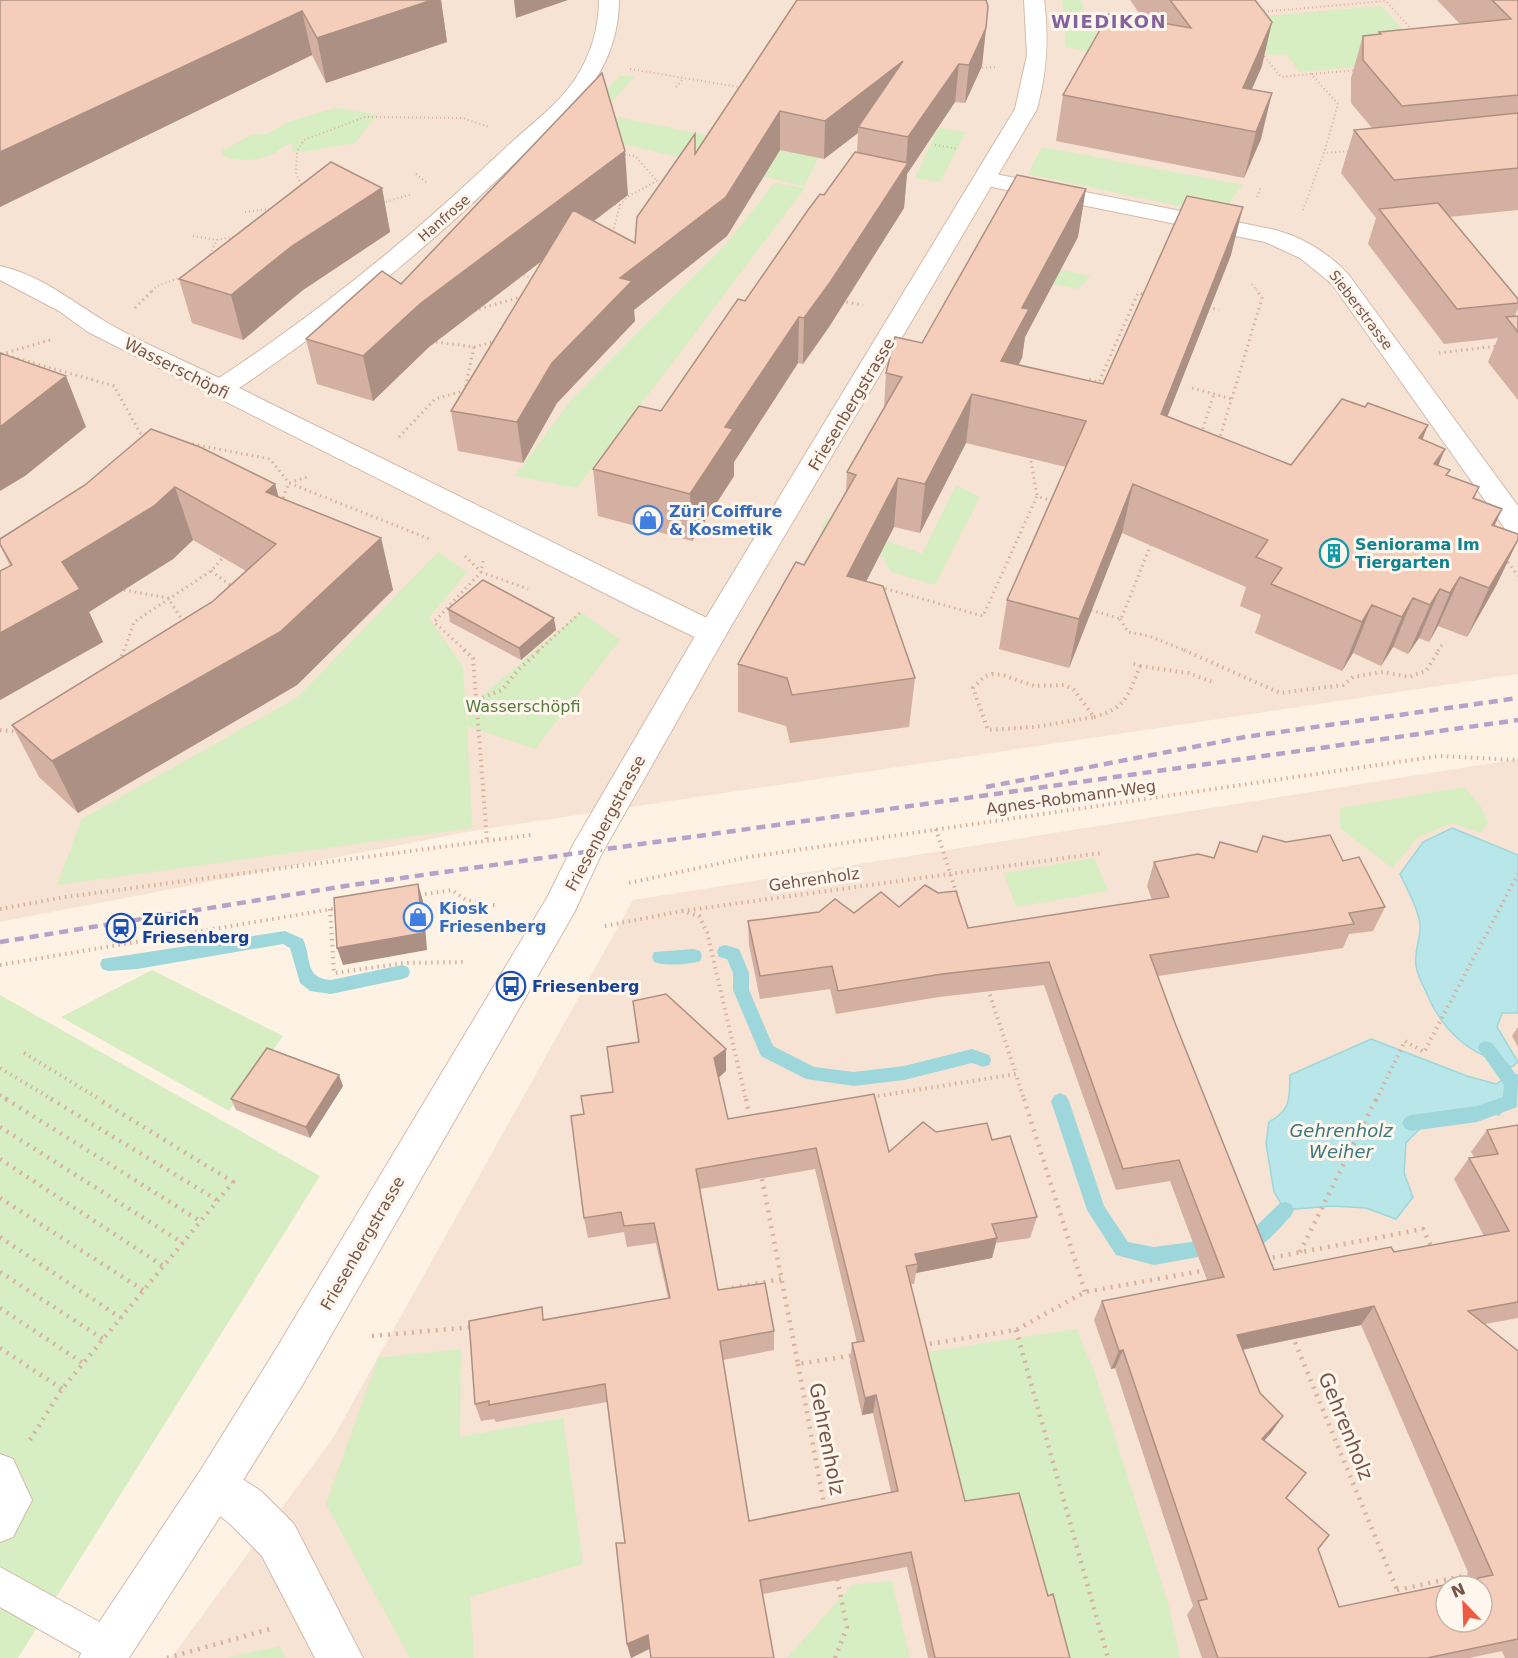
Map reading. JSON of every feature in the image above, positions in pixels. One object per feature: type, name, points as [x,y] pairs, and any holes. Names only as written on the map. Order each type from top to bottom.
[{"type":"street","name":"Hanfrose","points":[[219,389],[381,273],[473,194],[529,137],[560,111],[593,65],[607,28],[609,0]]},
{"type":"street","name":"Friesenbergstrasse","points":[[105,1653],[215,1486],[299,1350],[562,903],[586,852],[712,633],[1026,109],[1032,89],[1039,34],[1034,0]]},
{"type":"street","name":"Sieberstrasse","points":[[985,179],[1271,236],[1293,244],[1319,259],[1340,279],[1518,526]]},
{"type":"street","name":"Wasserschöpfi","points":[[0,273],[14,276],[68,306],[97,327],[219,389],[712,633]]},
{"type":"street","points":[[215,1486],[245,1507],[278,1540],[340,1658]]},
{"type":"lane","points":[[0,1524],[14,1500],[2,1477]]},
{"type":"lane","points":[[0,1586],[105,1653]]},
{"type":"path","points":[[1252,12],[1385,0],[1418,36]]},
{"type":"path","points":[[1259,50],[1281,76],[1366,69]]},
{"type":"path","points":[[975,68],[990,66],[1007,68]]},
{"type":"path","points":[[629,69],[754,89]]},
{"type":"path","points":[[1302,213],[1324,153],[1338,104],[1311,74]]},
{"type":"path","points":[[676,87],[684,78]]},
{"type":"path","points":[[305,193],[296,174],[297,151],[304,140],[365,117],[463,118],[494,129]]},
{"type":"path","points":[[935,145],[962,150]]},
{"type":"path","points":[[1324,153],[1357,150]]},
{"type":"path","points":[[611,153],[635,156],[657,181],[667,187]]},
{"type":"path","points":[[416,174],[433,188]]},
{"type":"path","points":[[610,239],[620,205],[627,197],[657,181]]},
{"type":"path","points":[[376,205],[417,193]]},
{"type":"path","points":[[601,202],[620,205]]},
{"type":"path","points":[[245,212],[274,208]]},
{"type":"path","points":[[193,236],[217,240],[246,234]]},
{"type":"path","points":[[206,261],[217,240]]},
{"type":"path","points":[[514,272],[531,278],[540,275]]},
{"type":"path","points":[[134,309],[157,286],[190,275]]},
{"type":"path","points":[[531,278],[535,285]]},
{"type":"path","points":[[1218,445],[1262,298],[1252,284]]},
{"type":"path","points":[[1084,388],[1088,379],[1099,382],[1138,293],[1150,295]]},
{"type":"path","points":[[479,309],[529,295]]},
{"type":"path","points":[[831,298],[864,305]]},
{"type":"path","points":[[1208,307],[1219,310]]},
{"type":"path","points":[[1,355],[18,348],[60,338]]},
{"type":"path","points":[[436,342],[474,347],[498,340]]},
{"type":"path","points":[[1397,358],[1507,345]]},
{"type":"path","points":[[465,390],[474,347]]},
{"type":"path","points":[[1,355],[114,386],[140,434],[151,436]]},
{"type":"path","points":[[1192,388],[1232,399]]},
{"type":"path","points":[[398,439],[435,399],[465,390],[474,392]]},
{"type":"path","points":[[1198,442],[1214,394]]},
{"type":"path","points":[[183,442],[270,459],[289,483],[438,542]]},
{"type":"path","points":[[880,587],[983,616],[1036,496],[1031,461]]},
{"type":"path","points":[[280,504],[289,483],[317,473]]},
{"type":"path","points":[[1036,496],[1063,504]]},
{"type":"path","points":[[1119,618],[1121,619],[1154,536]]},
{"type":"path","points":[[117,668],[135,622],[211,571],[231,548]]},
{"type":"path","points":[[485,550],[481,572],[434,622],[473,658],[487,840]]},
{"type":"path","points":[[460,551],[481,572],[532,590]]},
{"type":"path","points":[[211,571],[237,590]]},
{"type":"path","points":[[124,590],[168,598],[186,628]]},
{"type":"path","points":[[477,700],[502,690],[518,670],[584,608],[574,605]]},
{"type":"path","points":[[1091,610],[1119,618],[1128,632],[1149,636],[1173,645],[1280,693],[1343,685],[1353,677],[1383,672],[1409,677],[1426,671],[1443,643]]},
{"type":"path","points":[[1131,663],[1189,672],[1215,683]]},
{"type":"path","points":[[1095,718],[1074,690],[1064,685],[1034,686],[1003,675],[992,674],[984,677],[973,688],[988,730],[1095,718],[1113,712],[1120,706],[1140,666]]},
{"type":"path","points":[[0,730],[31,733]]},
{"type":"path","name":"Agnes-Robmann-Weg","points":[[629,883],[749,857],[1439,756],[1518,760]]},
{"type":"path","points":[[936,829],[961,906]]},
{"type":"path","points":[[0,906],[11,907],[65,897],[531,836]]},
{"type":"path","name":"Gehrenholz","points":[[605,926],[682,911],[1101,853]]},
{"type":"path","points":[[1300,1252],[1405,1041],[1424,1052],[1518,874]]},
{"type":"path","points":[[408,897],[452,890],[466,900],[498,906]]},
{"type":"path","points":[[0,965],[341,907]]},
{"type":"path","points":[[330,909],[334,973],[404,963],[466,962]]},
{"type":"path","points":[[682,911],[699,916],[707,932],[752,1126]]},
{"type":"path","points":[[987,987],[1085,1292]]},
{"type":"path","points":[[2,1477],[62,1389],[233,1182],[24,1053]]},
{"type":"path","points":[[0,1068],[217,1200]]},
{"type":"path","points":[[865,1098],[1016,1074]]},
{"type":"path","points":[[0,1095],[200,1221]]},
{"type":"path","points":[[750,1116],[761,1114]]},
{"type":"path","points":[[0,1127],[183,1243]]},
{"type":"path","points":[[0,1159],[163,1266]]},
{"type":"path","name":"Gehrenholz","points":[[762,1179],[827,1520]]},
{"type":"path","points":[[0,1198],[143,1290]]},
{"type":"path","points":[[1266,1271],[1261,1260],[1423,1229],[1434,1252]]},
{"type":"path","points":[[0,1237],[121,1317]]},
{"type":"path","points":[[913,1346],[1016,1330],[1085,1292],[1214,1269]]},
{"type":"path","points":[[0,1272],[103,1340]]},
{"type":"path","points":[[724,1289],[781,1279]]},
{"type":"path","points":[[0,1308],[83,1363]]},
{"type":"path","points":[[372,1336],[479,1326]]},
{"type":"path","name":"Gehrenholz","points":[[1288,1326],[1403,1604]]},
{"type":"path","points":[[1016,1330],[1108,1658]]},
{"type":"path","points":[[0,1348],[62,1389]]},
{"type":"path","name":"Gehrenholz","points":[[798,1364],[867,1353]]},
{"type":"path","points":[[835,1658],[847,1627],[837,1578]]},
{"type":"path","points":[[1397,1590],[1434,1583]]},
{"type":"path","points":[[166,1658],[282,1626]]},
{"type":"shaded area","points":[[0,0],[1518,0],[1518,674],[478,830],[0,922]]},
{"type":"shaded area","points":[[1518,759],[1518,1658],[171,1658],[333,1438],[633,900]]},
{"type":"green space","points":[[1062,0],[1081,0],[1089,31],[1233,70],[1188,73],[1066,47]]},
{"type":"green space","points":[[1381,6],[1431,60],[1300,72],[1286,54],[1269,55],[1254,36],[1270,35],[1255,17]]},
{"type":"green space","points":[[619,76],[635,76],[601,114],[800,154],[845,107],[804,186],[572,132]]},
{"type":"green space","points":[[335,108],[377,114],[355,143],[293,152],[292,143],[270,155],[252,159],[239,160],[222,155],[222,151],[251,135],[267,134],[288,122]]},
{"type":"green space","points":[[938,128],[966,132],[940,182],[915,178]]},
{"type":"green space","points":[[1042,147],[1242,185],[1221,215],[1028,174]]},
{"type":"green space","points":[[774,183],[805,188],[577,488],[515,476],[572,399],[728,242]]},
{"type":"green space","points":[[978,253],[1091,276],[1078,289],[970,268]]},
{"type":"green space","points":[[956,485],[980,497],[935,585],[891,572],[883,557],[817,541],[826,518],[922,554]]},
{"type":"green space","points":[[438,552],[467,572],[429,618],[463,667],[466,719],[484,694],[581,612],[620,640],[535,749],[467,726],[472,828],[57,885],[82,819],[298,697]]},
{"type":"green space","points":[[1464,787],[1480,805],[1488,823],[1481,833],[1452,823],[1418,837],[1392,868],[1340,828],[1340,808]]},
{"type":"green space","points":[[1094,858],[1108,891],[1016,907],[1004,873]]},
{"type":"green space","points":[[152,970],[283,1036],[229,1111],[61,1017]]},
{"type":"green space","points":[[0,995],[320,1176],[18,1658],[0,1658]]},
{"type":"green space","points":[[1076,1329],[1093,1368],[1169,1607],[1180,1658],[1067,1658],[1020,1500],[963,1503],[922,1353]]},
{"type":"green space","points":[[461,1349],[460,1437],[563,1418],[583,1564],[470,1597],[474,1658],[410,1658],[326,1504],[378,1358]]},
{"type":"green space","points":[[892,1581],[910,1658],[787,1658],[852,1585]]},
{"type":"green space","points":[[280,1646],[286,1658],[226,1658]]},
{"type":"water","points":[[1452,828],[1518,855],[1518,1013],[1502,1013],[1497,1027],[1518,1062],[1512,1067],[1483,1056],[1450,1030],[1433,1006],[1417,969],[1419,917],[1400,874],[1423,842]]},
{"type":"water","name":"Gehrenholz Weiher","points":[[1371,1039],[1467,1076],[1496,1084],[1511,1074],[1518,1075],[1518,1085],[1499,1115],[1471,1109],[1448,1111],[1427,1123],[1406,1143],[1404,1173],[1413,1197],[1396,1219],[1366,1208],[1331,1206],[1285,1210],[1274,1192],[1266,1143],[1269,1122],[1282,1113],[1288,1103],[1290,1075]]},
{"type":"building","points":[[0,0],[432,0],[317,38],[302,11],[0,152]]},
{"type":"building","points":[[797,0],[986,0],[988,6],[986,28],[969,65],[959,64],[908,137],[858,127],[903,61],[825,121],[780,111],[726,197],[620,278],[632,281],[552,363],[517,422],[451,411],[573,210],[635,243],[637,217],[695,134],[695,154]]},
{"type":"building","points":[[1170,0],[1255,0],[1272,22],[1243,88],[1272,93],[1256,132],[1063,95],[1109,14],[1191,28]]},
{"type":"building","points":[[1492,0],[1518,0],[1518,95],[1402,106],[1363,60],[1363,36],[1381,34],[1379,32],[1511,19]]},
{"type":"building","points":[[602,73],[625,151],[421,303],[363,356],[306,339],[382,271],[401,284]]},
{"type":"building","points":[[1518,113],[1518,168],[1394,180],[1354,130]]},
{"type":"building","points":[[855,152],[908,163],[831,281],[804,318],[799,317],[725,427],[733,429],[690,494],[593,469],[639,406],[661,411],[738,299],[745,301],[808,210],[820,194],[824,195]]},
{"type":"building","points":[[331,162],[382,188],[292,246],[231,295],[179,279]]},
{"type":"building","points":[[1017,175],[1086,189],[1022,308],[1029,309],[1001,361],[1103,384],[1187,196],[1243,207],[1161,414],[1291,465],[1342,399],[1365,407],[1368,403],[1428,425],[1419,438],[1445,449],[1434,464],[1450,470],[1446,475],[1479,487],[1473,498],[1502,509],[1492,525],[1518,534],[1518,540],[1489,588],[1460,577],[1450,593],[1440,589],[1430,605],[1413,598],[1402,617],[1372,605],[1362,622],[1271,584],[1282,568],[1256,557],[1268,540],[1133,484],[1079,619],[1007,600],[1086,421],[972,394],[925,484],[898,478],[847,576],[883,586],[915,678],[792,695],[787,678],[738,664],[796,562],[804,565],[856,475],[847,472],[902,377],[886,373],[895,337],[922,343]]},
{"type":"building","points":[[1438,203],[1518,299],[1518,303],[1457,309],[1379,209]]},
{"type":"building","points":[[1518,316],[1518,332],[1506,317]]},
{"type":"building","points":[[0,353],[66,376],[0,427]]},
{"type":"building","points":[[151,429],[200,447],[275,484],[266,492],[381,538],[280,632],[52,761],[12,725],[212,602],[276,544],[175,487],[154,506],[62,562],[80,589],[0,633],[0,571],[12,565],[0,544],[0,539],[85,485]]},
{"type":"building","points":[[483,580],[554,618],[519,648],[448,609]]},
{"type":"building","points":[[1330,835],[1343,861],[1359,857],[1385,907],[1349,913],[1354,924],[1150,955],[1274,1270],[1391,1247],[1394,1252],[1509,1231],[1469,1158],[1498,1154],[1487,1130],[1518,1125],[1518,1302],[1468,1311],[1518,1351],[1518,1639],[1427,1658],[1218,1658],[1198,1601],[1207,1599],[1123,1350],[1119,1351],[1102,1301],[1224,1277],[1179,1160],[1123,1169],[1049,962],[942,974],[838,991],[832,966],[760,976],[748,921],[819,912],[835,899],[854,913],[881,892],[899,907],[925,885],[938,893],[956,891],[968,928],[1169,897],[1154,862],[1198,854],[1214,858],[1220,842],[1257,852],[1263,836],[1286,842]],"holes":[[[1374,1306],[1493,1574],[1494,1634],[1434,1634],[1434,1587],[1339,1607],[1318,1549],[1329,1535],[1286,1498],[1306,1473],[1262,1439],[1283,1416],[1260,1393],[1237,1335]]]},
{"type":"building","points":[[418,884],[423,933],[337,948],[334,898]]},
{"type":"building","points":[[666,994],[726,1049],[714,1058],[728,1119],[874,1094],[889,1152],[923,1122],[936,1132],[987,1123],[992,1140],[1010,1136],[1037,1217],[992,1224],[997,1238],[915,1254],[918,1264],[906,1266],[965,1501],[1019,1493],[1048,1596],[1053,1594],[1070,1658],[935,1658],[911,1552],[760,1580],[774,1658],[651,1658],[648,1635],[627,1644],[616,1543],[625,1543],[605,1384],[489,1405],[489,1401],[475,1404],[469,1321],[542,1307],[543,1320],[670,1298],[654,1223],[624,1226],[621,1212],[584,1218],[571,1116],[584,1114],[581,1096],[613,1092],[607,1047],[639,1042],[633,1001]],"holes":[[[816,1148],[864,1341],[852,1343],[865,1398],[876,1395],[898,1491],[749,1521],[720,1341],[774,1331],[765,1283],[718,1290],[696,1169]]]},
{"type":"building","points":[[267,1048],[339,1075],[306,1127],[231,1099]]},
{"type":"waterway","points":[[108,964],[137,962],[285,937],[297,944],[306,978],[316,986],[331,987],[402,972]]},
{"type":"waterway","points":[[725,952],[733,954],[741,973],[741,990],[767,1051],[812,1074],[854,1079],[904,1073],[972,1056],[983,1060]]},
{"type":"waterway","points":[[660,957],[694,956]]},
{"type":"waterway","points":[[1411,1123],[1477,1114],[1511,1102],[1513,1083],[1486,1048]]},
{"type":"waterway","points":[[1060,1101],[1096,1210],[1122,1249],[1154,1256],[1214,1247]]},
{"type":"waterway","points":[[1243,1242],[1253,1241],[1285,1210]]},
{"type":"railway","points":[[986,787],[1245,737],[1518,698]]},
{"type":"railway","points":[[0,942],[345,886],[1518,720]]},
{"type":"place","name":"Züri Coiffure & Kosmetik","points":[[648,520]]},
{"type":"place","name":"Seniorama Im Tiergarten","points":[[1334,553]]},
{"type":"place","name":"Kiosk Friesenberg","points":[[418,917]]},
{"type":"place","name":"Zürich Friesenberg","points":[[121,928]]},
{"type":"place","name":"Friesenberg","points":[[511,986]]},
{"type":"district","name":"WIEDIKON","points":[[1109,22]]}]
